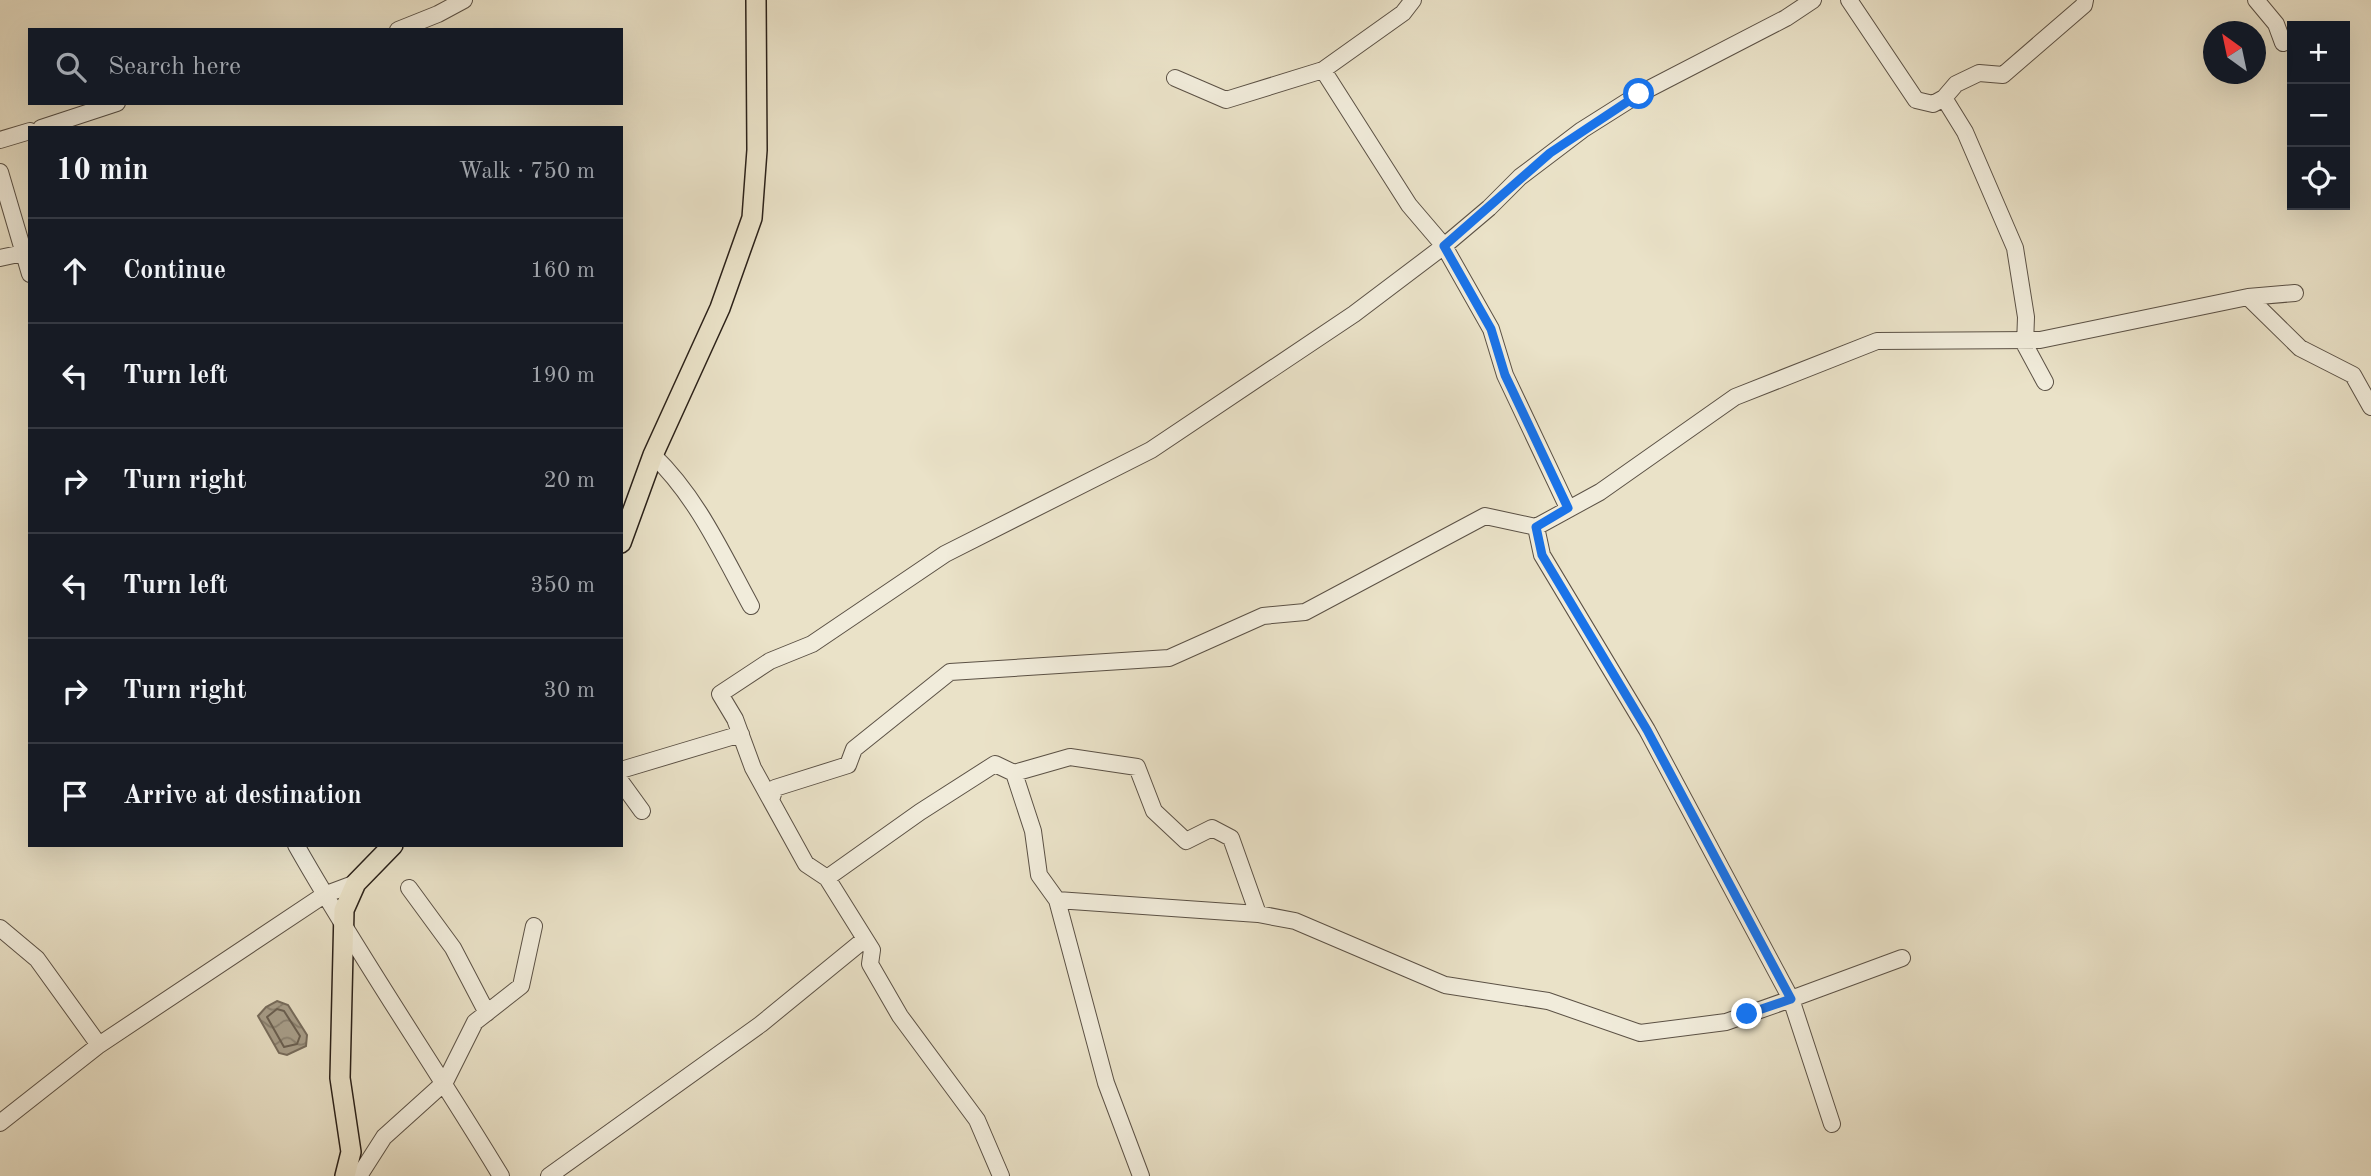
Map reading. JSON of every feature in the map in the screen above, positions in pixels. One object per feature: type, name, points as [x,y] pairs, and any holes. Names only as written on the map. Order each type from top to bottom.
[{"type":"main road","points":[[623,538],[653,455],[719,308],[752,218],[757,150],[756,0]]},
{"type":"main road","points":[[345,1176],[351,1152],[340,1078],[344,910],[356,883],[391,847]]},
{"type":"street","points":[[402,28],[464,0]]},
{"type":"street","points":[[1175,78],[1226,100],[1323,70],[1403,12],[1413,0]]},
{"type":"street","points":[[1001,1176],[977,1120],[888,995],[870,964],[872,950],[827,878],[806,864],[753,768],[741,734],[720,694],[769,661],[812,644],[945,554],[1152,450],[1354,314],[1444,246],[1489,208],[1520,177],[1582,130],[1639,94],[1786,18],[1813,0]]},
{"type":"street","points":[[1849,0],[1916,100],[1933,104],[1944,98],[1956,84],[1979,73],[2003,75],[2053,34],[2084,5],[2085,0]]},
{"type":"street","points":[[2256,0],[2276,24],[2283,43]]},
{"type":"street","points":[[1323,70],[1409,205],[1444,246],[1491,329],[1505,375],[1568,508]]},
{"type":"street","points":[[1944,98],[1965,132],[2014,248],[2027,340],[2025,345],[2045,382]]},
{"type":"street","points":[[47,126],[111,105]]},
{"type":"street","points":[[0,140],[28,132]]},
{"type":"street","points":[[0,172],[28,268]]},
{"type":"street","points":[[0,258],[23,253]]},
{"type":"street","points":[[771,800],[775,788],[848,765],[855,750],[950,672],[1169,659],[1263,615],[1305,612],[1485,516],[1536,527],[1600,492],[1735,397],[1877,341],[2027,340],[2248,297],[2295,293]]},
{"type":"street","points":[[2248,297],[2300,348],[2353,375],[2371,407]]},
{"type":"street","points":[[653,455],[673,474],[706,522],[751,606]]},
{"type":"street","points":[[1536,527],[1542,555],[1647,730],[1791,999],[1832,1124]]},
{"type":"street","points":[[623,769],[741,734]]},
{"type":"street","points":[[827,878],[920,811],[995,764],[1014,773],[1070,757],[1136,767],[1154,811],[1186,841],[1212,828],[1231,838],[1258,914]]},
{"type":"street","points":[[1014,773],[1033,831],[1039,875],[1057,900],[1106,1083],[1141,1176]]},
{"type":"street","points":[[623,785],[642,811]]},
{"type":"street","points":[[297,847],[343,927],[445,1082],[501,1176]]},
{"type":"street","points":[[0,1123],[99,1045],[324,895],[356,883]]},
{"type":"street","points":[[409,888],[453,948],[487,1013]]},
{"type":"street","points":[[1057,900],[1258,914],[1295,921],[1446,985],[1548,1001],[1640,1033],[1726,1022],[1902,958]]},
{"type":"street","points":[[359,1176],[384,1137],[445,1082],[475,1022],[521,986],[534,926]]},
{"type":"street","points":[[0,928],[37,959],[99,1045]]},
{"type":"street","points":[[549,1176],[761,1024],[865,939]]},
{"type":"water","points":[[277,1001],[288,1005],[307,1035],[306,1046],[287,1055],[279,1053],[258,1016],[266,1007]]},
{"type":"route","points":[[1639,94],[1550,153],[1444,246],[1491,329],[1505,375],[1568,508],[1536,527],[1542,555],[1647,730],[1791,999],[1747,1014]]}]
